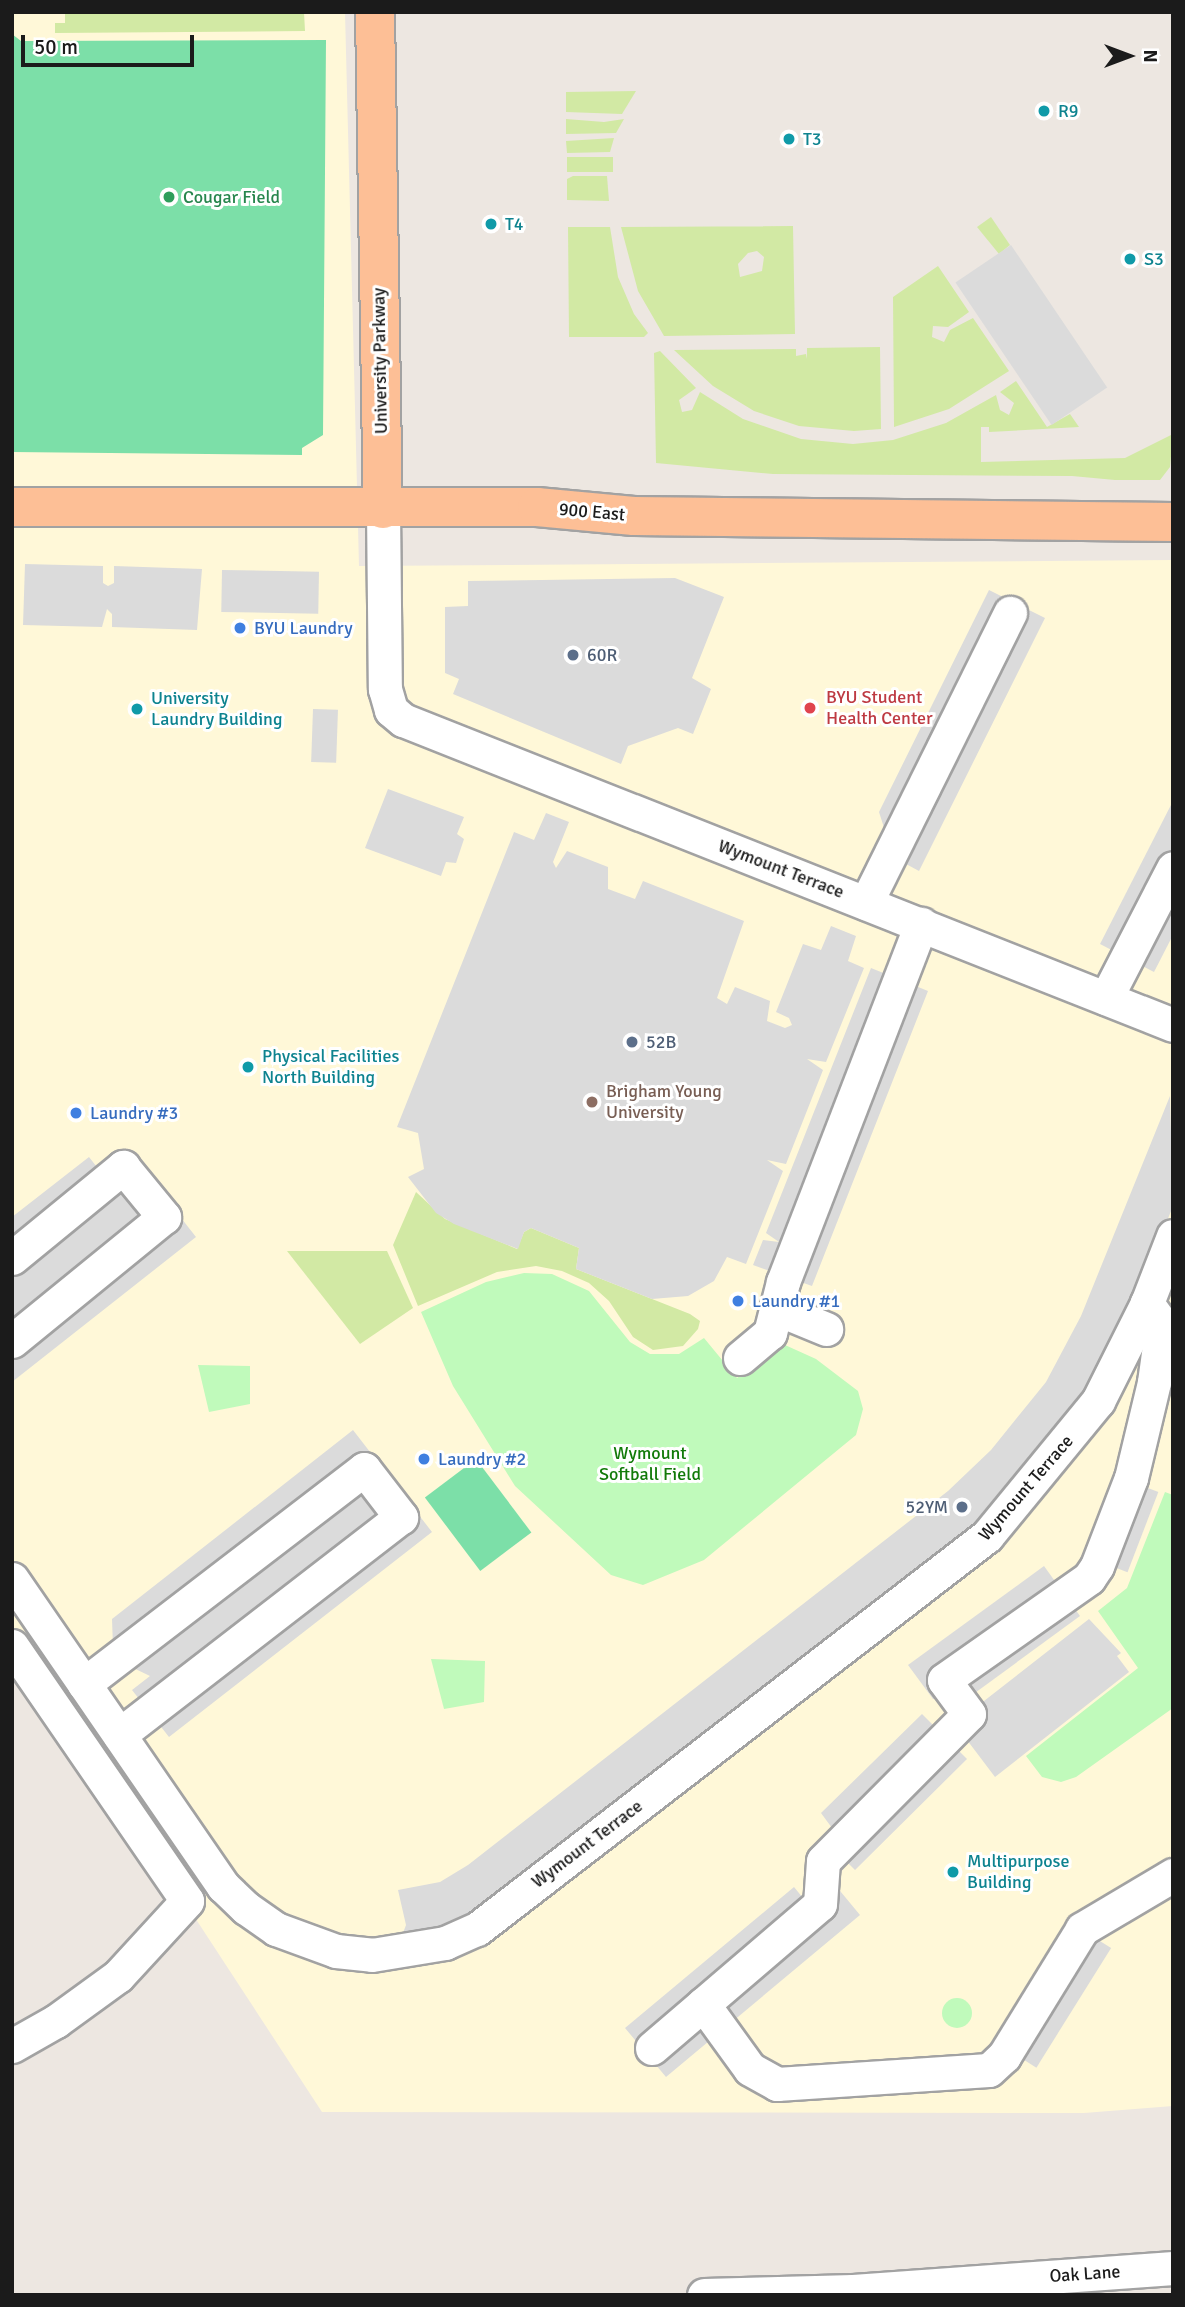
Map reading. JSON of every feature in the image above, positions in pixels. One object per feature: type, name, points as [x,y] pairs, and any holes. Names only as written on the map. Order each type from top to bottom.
[{"type":"main road","name":"University Parkway","points":[[375,12],[383,509]]},
{"type":"main road","name":"900 East","points":[[12,507],[537,507],[634,516],[1173,522]]},
{"type":"street","name":"University Parkway","points":[[383,509],[385,689],[391,710]]},
{"type":"street","points":[[866,903],[1010,613]]},
{"type":"street","name":"Wymount Terrace","points":[[391,710],[413,725],[1173,1025]]},
{"type":"street","points":[[1106,998],[1173,867]]},
{"type":"street","points":[[740,1358],[770,1333],[780,1310],[783,1282],[921,924]]},
{"type":"street","points":[[12,1258],[123,1167],[164,1217],[12,1341]]},
{"type":"street","name":"Wymount Terrace","points":[[12,1579],[223,1886],[276,1929],[336,1951],[372,1955],[445,1943],[487,1921],[988,1536],[1039,1478],[1098,1401],[1147,1303],[1173,1236]]},
{"type":"street","points":[[652,2048],[820,1904],[823,1861],[969,1714],[944,1680],[1088,1577],[1097,1566],[1143,1437],[1161,1324],[1147,1303]]},
{"type":"street","points":[[780,1310],[827,1329]]},
{"type":"street","points":[[85,1684],[364,1469],[401,1517],[119,1735]]},
{"type":"street","points":[[12,1646],[187,1901],[118,1976],[56,2021],[12,2046]]},
{"type":"street","points":[[703,2004],[750,2068],[777,2084],[989,2070],[1004,2056],[1082,1929],[1173,1875]]},
{"type":"street","name":"Oak Lane","points":[[704,2295],[853,2293],[1173,2268]]},
{"type":"shaded area","name":"Brigham Young University","points":[[12,12],[345,12],[359,566],[1173,560],[1173,2106],[1084,2113],[322,2112],[12,1638]]},
{"type":"shaded area","points":[[1011,245],[1107,388],[1052,425],[955,282]]},
{"type":"shaded area","points":[[25,564],[103,566],[103,583],[108,586],[114,583],[114,566],[202,569],[197,630],[112,627],[112,614],[107,609],[102,627],[23,625]]},
{"type":"shaded area","points":[[222,570],[319,572],[318,614],[221,612]]},
{"type":"shaded area","name":"60R","points":[[675,578],[724,597],[692,678],[711,689],[693,734],[678,728],[628,746],[621,764],[453,694],[459,679],[445,673],[445,607],[468,606],[468,581]]},
{"type":"shaded area","points":[[989,590],[1045,618],[919,871],[906,864],[897,868],[879,812]]},
{"type":"shaded area","points":[[313,709],[338,710],[336,763],[311,762]]},
{"type":"shaded area","points":[[388,789],[464,817],[457,834],[464,839],[456,863],[446,862],[441,876],[365,848]]},
{"type":"shaded area","points":[[1173,801],[1173,935],[1154,972],[1100,944]]},
{"type":"shaded area","name":"52B","points":[[546,813],[569,822],[553,862],[556,868],[567,851],[608,867],[608,889],[635,899],[643,881],[744,921],[717,998],[727,1004],[735,987],[770,1001],[767,1021],[785,1028],[792,1025],[789,1018],[776,1012],[803,944],[821,950],[831,926],[856,936],[848,961],[864,968],[826,1062],[807,1059],[823,1070],[786,1164],[767,1160],[783,1171],[746,1264],[727,1257],[714,1281],[688,1296],[652,1299],[576,1269],[579,1248],[531,1228],[524,1232],[518,1249],[454,1224],[436,1213],[408,1177],[424,1169],[418,1133],[397,1127],[514,832],[534,840]]},
{"type":"shaded area","points":[[871,968],[928,991],[812,1286],[753,1265],[763,1240],[779,1242],[766,1233]]},
{"type":"shaded area","name":"52YM","points":[[1170,1096],[1173,1206],[1124,1329],[1086,1401],[979,1522],[481,1908],[451,1924],[403,1933],[406,1925],[398,1890],[440,1882],[468,1865],[948,1491],[991,1450],[1046,1382],[1081,1316]]},
{"type":"shaded area","points":[[131,1154],[196,1237],[12,1382],[12,1217],[89,1157],[104,1176]]},
{"type":"shaded area","points":[[353,1430],[432,1532],[169,1737],[132,1690],[150,1676],[125,1664],[113,1647],[112,1619]]},
{"type":"shaded area","points":[[1135,1483],[1158,1492],[1128,1572],[1104,1563]]},
{"type":"shaded area","points":[[1044,1566],[1080,1616],[968,1698],[933,1699],[908,1665]]},
{"type":"shaded area","points":[[1089,1619],[1121,1653],[1117,1656],[1129,1672],[995,1777],[967,1740],[975,1708]]},
{"type":"shaded area","points":[[922,1714],[967,1759],[855,1870],[823,1838],[832,1828],[821,1813]]},
{"type":"shaded area","points":[[831,1880],[860,1915],[666,2077],[625,2028],[794,1887],[803,1898]]},
{"type":"shaded area","points":[[1095,1938],[1111,1948],[1036,2068],[1020,2058]]},
{"type":"green space","points":[[65,12],[304,12],[305,31],[55,33],[55,23],[65,23]]},
{"type":"green space","name":"Cougar Field","points":[[12,34],[21,41],[326,40],[323,435],[302,448],[302,455],[12,452]]},
{"type":"green space","points":[[636,91],[622,114],[566,112],[566,92]]},
{"type":"green space","points":[[566,119],[604,122],[624,119],[616,133],[566,134]]},
{"type":"green space","points":[[614,138],[610,152],[567,153],[566,141]]},
{"type":"green space","points":[[567,157],[613,157],[613,172],[567,172]]},
{"type":"green space","points":[[573,176],[607,176],[609,201],[567,200],[567,179]]},
{"type":"green space","points":[[991,217],[1010,245],[999,254],[977,227]]},
{"type":"green space","points":[[793,226],[795,334],[664,336],[638,291],[621,227]],"holes":[[[757,251],[764,257],[762,271],[740,277],[738,264],[748,253]]]},
{"type":"green space","points":[[568,227],[610,227],[618,277],[634,314],[648,333],[644,337],[569,337]]},
{"type":"green space","points":[[938,266],[969,312],[948,327],[933,326],[932,337],[944,342],[950,330],[973,318],[1009,371],[949,409],[894,427],[893,297]]},
{"type":"green space","points":[[880,347],[881,429],[854,431],[799,426],[754,411],[713,386],[674,350],[796,349],[796,356],[806,354],[807,359],[807,348]]},
{"type":"green space","points":[[660,351],[696,388],[679,400],[682,412],[692,410],[700,392],[743,419],[801,439],[853,444],[893,440],[946,423],[996,395],[1000,410],[1009,415],[1014,403],[1000,392],[1016,381],[1047,427],[1070,414],[1079,427],[989,432],[989,427],[981,427],[981,462],[1125,458],[1173,434],[1170,467],[1160,480],[1115,480],[1072,476],[773,474],[656,463],[654,353]]},
{"type":"green space","points":[[416,1192],[445,1219],[517,1249],[524,1232],[531,1228],[579,1248],[576,1269],[690,1314],[700,1321],[698,1329],[683,1346],[653,1350],[633,1337],[609,1301],[589,1283],[562,1271],[536,1266],[497,1272],[418,1306],[393,1245]]},
{"type":"green space","points":[[287,1251],[387,1251],[413,1308],[360,1344]]},
{"type":"green space","name":"Wymount Softball Field","points":[[524,1273],[552,1274],[589,1291],[630,1342],[650,1354],[679,1354],[704,1338],[737,1378],[785,1345],[816,1359],[858,1391],[863,1409],[856,1435],[704,1560],[643,1585],[611,1575],[515,1486],[453,1386],[421,1312],[486,1282]]},
{"type":"green space","points":[[198,1365],[250,1366],[250,1404],[209,1412]]},
{"type":"green space","points":[[476,1459],[531,1532],[480,1571],[425,1498]]},
{"type":"green space","points":[[1165,1492],[1173,1495],[1173,1708],[1076,1777],[1061,1782],[1042,1777],[1026,1756],[1138,1668],[1098,1611],[1127,1588]]},
{"type":"green space","points":[[431,1659],[485,1661],[484,1702],[444,1709]]},
{"type":"green space","points":[[957,1998],[968,2002],[972,2013],[968,2024],[957,2028],[946,2024],[942,2013],[946,2002]]},
{"type":"place","name":"R9","points":[[1044,111]]},
{"type":"place","name":"T3","points":[[789,139]]},
{"type":"place","name":"Cougar Field","points":[[169,197]]},
{"type":"place","name":"T4","points":[[491,224]]},
{"type":"place","name":"S3","points":[[1130,259]]},
{"type":"place","name":"BYU Laundry","points":[[240,628]]},
{"type":"place","name":"60R","points":[[573,655]]},
{"type":"place","name":"BYU Student Health Center","points":[[810,708]]},
{"type":"place","name":"University Laundry Building","points":[[137,709]]},
{"type":"place","name":"52B","points":[[632,1042]]},
{"type":"place","name":"Physical Facilities North Building","points":[[248,1067]]},
{"type":"place","name":"Brigham Young University","points":[[592,1102]]},
{"type":"place","name":"Laundry #3","points":[[76,1113]]},
{"type":"place","name":"Laundry #1","points":[[738,1301]]},
{"type":"place","name":"Laundry #2","points":[[424,1459]]},
{"type":"place","name":"52YM","points":[[962,1507]]},
{"type":"place","name":"Multipurpose Building","points":[[953,1872]]}]
